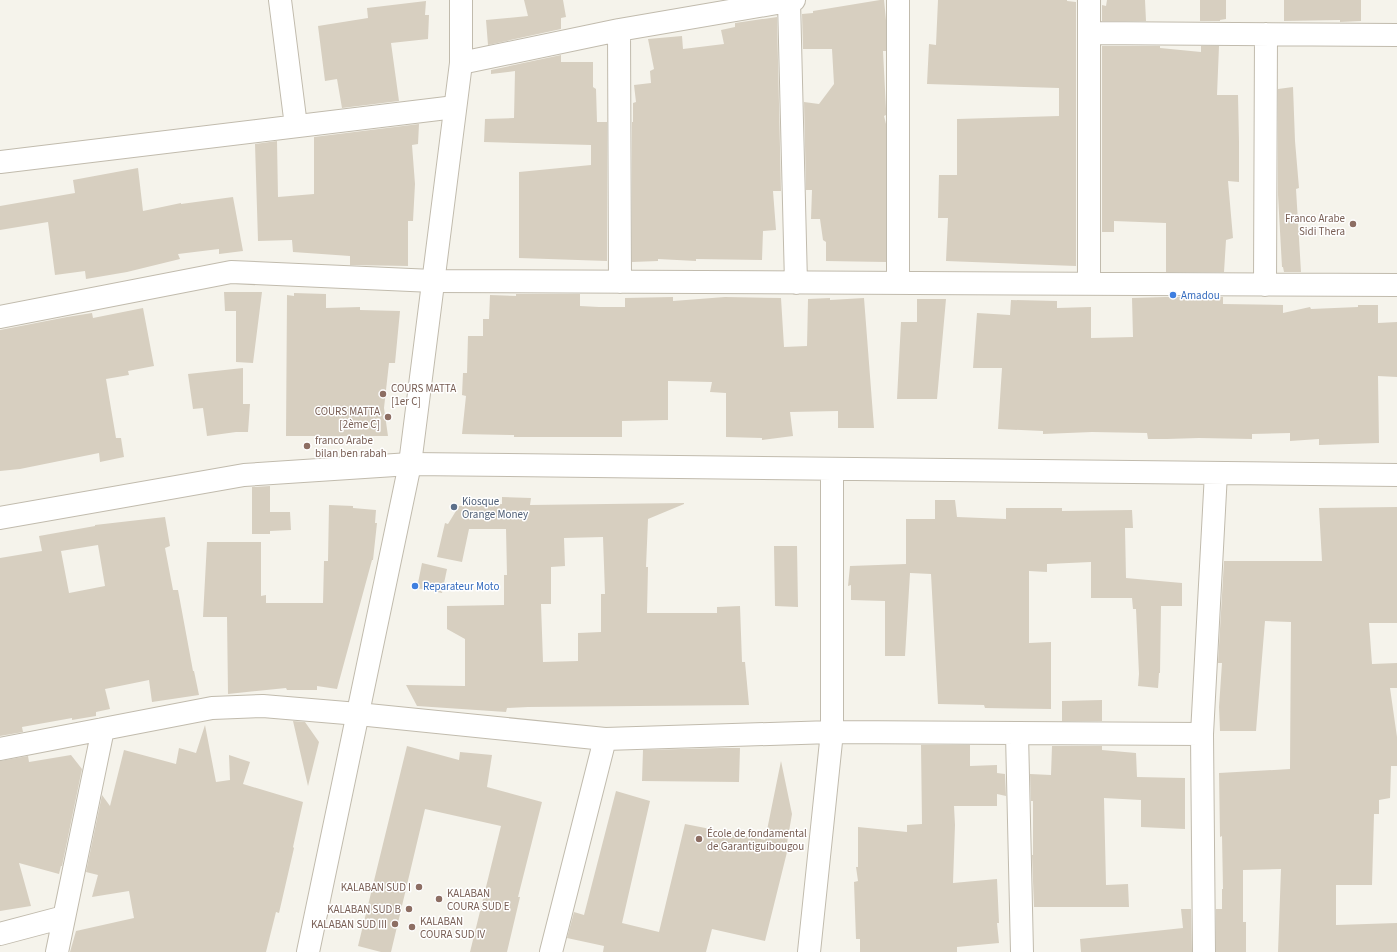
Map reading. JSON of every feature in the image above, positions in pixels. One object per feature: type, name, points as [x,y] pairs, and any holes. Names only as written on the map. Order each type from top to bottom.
[{"type":"street","points":[[280,0],[296,126]]},
{"type":"street","points":[[308,952],[410,464],[461,63],[460,0]]},
{"type":"street","points":[[461,63],[619,30],[792,0],[796,283]]},
{"type":"street","points":[[898,0],[898,283]]},
{"type":"street","points":[[1089,0],[1089,284]]},
{"type":"street","points":[[619,30],[620,282]]},
{"type":"street","points":[[1090,33],[1397,35]]},
{"type":"street","points":[[1264,285],[1266,34]]},
{"type":"street","points":[[0,162],[455,107]]},
{"type":"street","points":[[0,317],[231,272],[433,281],[1397,285]]},
{"type":"street","points":[[0,518],[244,475],[410,464],[1397,475]]},
{"type":"street","points":[[809,952],[832,732],[832,469]]},
{"type":"street","points":[[1204,952],[1202,734],[1216,473]]},
{"type":"street","points":[[0,749],[212,708],[263,706],[605,739],[832,732],[1202,734]]},
{"type":"street","points":[[57,952],[103,729]]},
{"type":"street","points":[[1017,734],[1022,952]]},
{"type":"street","points":[[551,952],[605,739]]},
{"type":"street","points":[[0,934],[64,917]]},
{"type":"building","points":[[524,0],[563,0],[566,17],[561,18],[561,29],[488,45],[486,20],[528,16]]},
{"type":"building","points":[[884,0],[886,20],[886,51],[883,51],[886,109],[886,115],[884,116],[886,124],[886,262],[826,261],[826,242],[823,240],[820,219],[811,219],[812,190],[806,190],[804,102],[819,104],[834,84],[832,49],[803,49],[802,14]]},
{"type":"building","points":[[938,0],[1067,0],[1076,2],[1076,266],[946,261],[948,218],[938,218],[939,175],[957,175],[957,119],[1059,116],[1059,88],[927,84],[929,44],[936,45]]},
{"type":"building","points":[[1107,0],[1145,0],[1146,21],[1102,21],[1102,5],[1106,6]]},
{"type":"building","points":[[1200,0],[1226,0],[1226,19],[1220,21],[1200,21]]},
{"type":"building","points":[[1284,0],[1361,0],[1361,21],[1284,21]]},
{"type":"building","points":[[426,1],[425,15],[429,15],[428,39],[391,43],[399,101],[342,108],[337,79],[325,81],[318,26],[368,18],[367,8]]},
{"type":"building","points":[[777,17],[781,191],[773,191],[776,230],[763,231],[762,260],[696,259],[696,261],[658,259],[658,261],[632,262],[632,122],[633,103],[636,102],[634,85],[651,83],[650,71],[654,69],[648,39],[682,36],[683,49],[724,44],[721,30],[735,27],[735,23]]},
{"type":"building","points":[[1102,46],[1160,46],[1160,48],[1201,52],[1201,46],[1219,46],[1217,95],[1238,95],[1239,182],[1228,181],[1233,238],[1226,240],[1224,272],[1166,272],[1166,223],[1114,221],[1114,232],[1102,232]]},
{"type":"building","points":[[561,55],[561,62],[593,62],[593,87],[596,89],[597,122],[607,122],[607,261],[519,258],[519,172],[591,165],[591,145],[484,142],[485,119],[514,118],[515,71],[491,74],[491,70]]},
{"type":"building","points":[[1293,87],[1295,141],[1299,188],[1296,189],[1301,272],[1284,272],[1282,267],[1278,195],[1278,89]]},
{"type":"building","points":[[419,124],[418,144],[412,145],[415,184],[413,221],[408,221],[408,266],[350,265],[350,256],[293,252],[292,240],[258,241],[255,144],[277,141],[278,197],[314,194],[314,137]]},
{"type":"building","points":[[138,168],[143,211],[181,203],[233,197],[243,251],[219,254],[219,249],[178,254],[180,259],[127,272],[86,279],[85,271],[55,275],[48,222],[0,230],[0,206],[75,193],[73,180]]},
{"type":"building","points":[[224,292],[262,292],[253,363],[236,362],[236,311],[225,311]]},
{"type":"building","points":[[294,293],[326,294],[326,308],[360,307],[360,310],[400,311],[395,363],[389,363],[384,408],[388,436],[286,436],[287,295],[294,296]]},
{"type":"building","points":[[516,294],[580,294],[580,306],[599,307],[625,307],[625,298],[673,297],[673,301],[725,297],[781,298],[784,347],[807,346],[808,299],[830,298],[830,300],[864,298],[874,428],[838,428],[838,411],[790,412],[793,436],[762,440],[762,438],[726,437],[726,393],[710,392],[712,382],[668,381],[668,420],[622,421],[622,437],[514,437],[514,435],[462,434],[466,396],[462,395],[463,373],[467,373],[468,336],[483,336],[483,319],[489,319],[490,295],[516,296]]},
{"type":"building","points":[[1223,297],[1223,304],[1283,305],[1283,313],[1310,307],[1311,309],[1378,305],[1378,323],[1397,322],[1397,377],[1378,376],[1379,443],[1319,445],[1319,439],[1290,441],[1290,433],[1252,434],[1252,439],[1148,439],[1147,433],[1092,432],[1043,434],[1043,431],[998,429],[1002,368],[973,368],[977,313],[1010,315],[1011,300],[1057,301],[1057,308],[1091,307],[1091,338],[1133,337],[1132,298]]},
{"type":"building","points":[[917,299],[946,299],[937,399],[897,399],[901,322],[917,322]]},
{"type":"building","points":[[143,308],[154,366],[128,371],[129,375],[106,379],[116,438],[121,438],[124,457],[100,462],[99,453],[20,469],[0,471],[0,330],[92,313],[93,318]]},
{"type":"building","points":[[243,368],[243,404],[250,404],[248,432],[207,436],[203,408],[193,409],[188,374]]},
{"type":"building","points":[[270,486],[270,512],[290,512],[291,530],[270,531],[270,534],[252,534],[252,487]]},
{"type":"building","points":[[502,497],[531,498],[530,505],[684,503],[648,519],[646,567],[648,567],[647,613],[717,613],[717,607],[740,606],[742,662],[745,662],[749,705],[528,707],[507,708],[506,712],[417,706],[406,685],[465,686],[465,639],[447,629],[447,606],[504,605],[504,575],[507,575],[506,529],[469,529],[462,562],[437,557],[445,523],[448,524],[459,506],[502,504]],"holes":[[[603,537],[605,594],[601,594],[601,632],[578,633],[578,661],[543,662],[541,604],[551,604],[551,567],[565,566],[564,538]]]},
{"type":"building","points":[[935,500],[955,500],[957,517],[1006,519],[1006,508],[1062,508],[1062,511],[1132,510],[1133,528],[1125,528],[1126,578],[1182,583],[1182,606],[1161,606],[1160,673],[1158,688],[1138,686],[1139,674],[1136,609],[1133,609],[1132,598],[1091,598],[1091,562],[1047,564],[1047,572],[1029,571],[1029,643],[1051,642],[1051,709],[985,708],[984,705],[938,704],[931,574],[910,573],[905,656],[885,656],[885,601],[851,600],[851,585],[848,586],[850,566],[906,564],[906,519],[935,519]]},
{"type":"building","points":[[329,505],[353,506],[353,508],[376,510],[375,523],[377,523],[373,560],[337,689],[317,686],[317,690],[287,690],[286,688],[228,694],[227,617],[203,617],[207,542],[261,542],[261,596],[266,595],[266,603],[323,603],[324,561],[328,561]]},
{"type":"building","points":[[1397,507],[1397,623],[1369,623],[1372,664],[1397,663],[1397,688],[1390,688],[1397,737],[1397,766],[1391,766],[1390,798],[1379,800],[1379,814],[1374,814],[1372,885],[1336,885],[1336,925],[1397,923],[1397,952],[1278,952],[1281,869],[1243,870],[1243,922],[1246,922],[1246,952],[1216,952],[1216,909],[1222,909],[1223,889],[1222,836],[1220,837],[1219,773],[1290,769],[1291,622],[1265,621],[1256,731],[1220,731],[1219,707],[1222,663],[1218,663],[1224,561],[1322,561],[1319,508]]},
{"type":"building","points":[[165,517],[170,546],[165,548],[173,590],[178,590],[199,695],[152,702],[149,680],[105,689],[110,709],[96,712],[96,716],[72,720],[72,718],[22,727],[23,732],[0,736],[0,558],[42,551],[39,536],[95,525]],"holes":[[[98,545],[105,586],[69,593],[61,551]]]},
{"type":"building","points":[[774,546],[797,546],[798,607],[775,606]]},
{"type":"building","points":[[422,563],[447,569],[442,593],[417,588]]},
{"type":"building","points":[[1102,700],[1102,721],[1062,721],[1062,701]]},
{"type":"building","points":[[293,721],[305,722],[319,742],[308,786]]},
{"type":"building","points":[[205,725],[216,782],[230,780],[229,755],[250,762],[243,784],[303,802],[279,913],[276,912],[266,952],[70,952],[76,931],[134,918],[129,891],[92,897],[98,875],[86,872],[102,795],[110,806],[124,750],[176,764],[179,748],[196,753]]},
{"type":"building","points":[[921,745],[970,745],[970,766],[997,765],[997,773],[1005,774],[1006,796],[997,794],[997,806],[954,806],[955,825],[953,883],[997,879],[999,923],[997,923],[999,943],[957,947],[957,952],[860,952],[860,939],[856,939],[854,882],[858,881],[856,867],[858,867],[858,827],[907,832],[907,825],[922,824]]},
{"type":"building","points":[[407,746],[459,760],[460,752],[492,755],[487,787],[542,802],[518,897],[520,897],[507,952],[470,952],[501,826],[425,809],[391,952],[381,952],[358,946]]},
{"type":"building","points":[[1052,746],[1102,746],[1102,750],[1136,753],[1137,777],[1185,778],[1185,829],[1141,827],[1141,800],[1104,798],[1106,885],[1128,884],[1129,907],[1034,907],[1032,855],[1033,801],[1031,801],[1030,774],[1051,775]]},
{"type":"building","points":[[740,748],[739,782],[642,781],[643,750]]},
{"type":"building","points":[[71,755],[82,769],[62,866],[59,874],[19,863],[31,906],[0,911],[0,761],[28,756],[29,762]]},
{"type":"building","points":[[781,761],[792,814],[787,843],[789,844],[765,941],[712,929],[706,952],[603,952],[604,946],[567,938],[574,912],[584,915],[616,791],[650,801],[622,923],[659,932],[685,824],[765,840]]},
{"type":"building","points":[[1181,909],[1191,909],[1192,952],[1081,952],[1080,939],[1183,928]]},
{"type":"place","name":"Franco Arabe Sidi Thera","points":[[1353,224]]},
{"type":"place","name":"Amadou","points":[[1173,295]]},
{"type":"place","name":"COURS MATTA [1er C]","points":[[383,394]]},
{"type":"place","name":"COURS MATTA [2ème C]","points":[[388,417]]},
{"type":"place","name":"franco Arabe bilan ben rabah","points":[[307,446]]},
{"type":"place","name":"Kiosque Orange Money","points":[[454,507]]},
{"type":"place","name":"Reparateur Moto","points":[[415,586]]},
{"type":"place","name":"École de fondamental de Garantiguibougou","points":[[699,839]]},
{"type":"place","name":"KALABAN SUD I","points":[[419,887]]},
{"type":"place","name":"KALABAN COURA SUD E","points":[[439,899]]},
{"type":"place","name":"KALABAN SUD B","points":[[409,909]]},
{"type":"place","name":"KALABAN SUD III","points":[[395,924]]},
{"type":"place","name":"KALABAN COURA SUD IV","points":[[412,927]]}]
